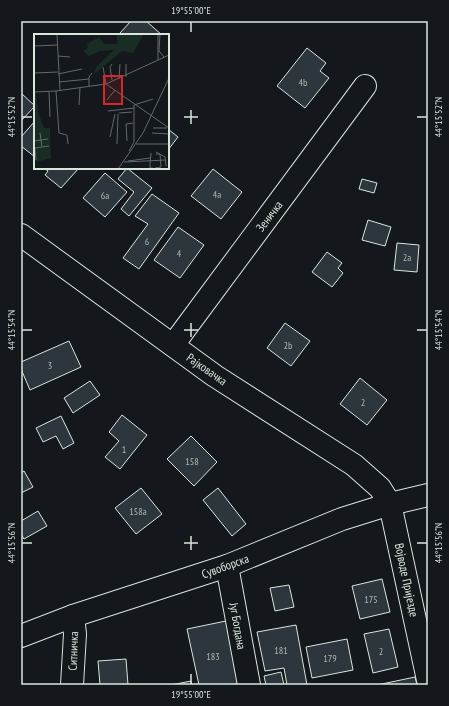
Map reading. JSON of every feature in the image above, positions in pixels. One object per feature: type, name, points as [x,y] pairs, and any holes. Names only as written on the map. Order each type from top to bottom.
[{"type":"main road","name":"Зеничка","points":[[173,345],[365,86]]},
{"type":"main road","name":"Рајковачка","points":[[21,235],[215,376],[354,465],[380,488],[390,504]]},
{"type":"main road","name":"Сувоборска","points":[[21,636],[73,616],[227,566],[342,519],[390,504],[428,495]]},
{"type":"main road","name":"Војводе Пријезде","points":[[390,504],[428,680]]},
{"type":"main road","name":"Југ Богдана","points":[[227,566],[249,685]]},
{"type":"main road","name":"Ситничка","points":[[72,685],[75,634],[73,616]]},
{"type":"building","points":[[131,21],[146,21],[161,34],[122,34],[120,33]]},
{"type":"building","points":[[307,48],[326,63],[320,71],[329,78],[305,108],[277,86]]},
{"type":"building","points":[[21,93],[34,105],[34,107],[21,121]]},
{"type":"building","points":[[34,122],[34,156],[21,146],[21,137]]},
{"type":"building","points":[[169,130],[178,137],[169,149]]},
{"type":"building","points":[[45,169],[78,169],[61,188],[45,175],[48,171]]},
{"type":"building","points":[[126,169],[128,169],[152,188],[129,216],[121,209],[134,192],[118,179]]},
{"type":"building","points":[[213,169],[242,192],[221,219],[191,196]]},
{"type":"building","points":[[105,173],[127,192],[105,217],[83,198]]},
{"type":"building","points":[[362,179],[377,183],[374,193],[359,189]]},
{"type":"building","points":[[152,194],[179,213],[139,269],[123,258],[148,224],[135,216]]},
{"type":"building","points":[[368,220],[391,227],[385,246],[362,240]]},
{"type":"building","points":[[178,227],[204,245],[180,278],[154,260]]},
{"type":"building","points":[[397,243],[419,245],[417,272],[394,270]]},
{"type":"building","points":[[327,252],[342,263],[338,268],[343,273],[332,287],[312,272]]},
{"type":"building","points":[[285,323],[310,341],[291,366],[267,348]]},
{"type":"building","points":[[69,341],[81,367],[30,390],[21,369],[21,362]]},
{"type":"building","points":[[360,378],[387,400],[367,425],[340,404]]},
{"type":"building","points":[[90,381],[100,395],[73,413],[64,398]]},
{"type":"building","points":[[122,415],[147,435],[120,469],[105,457],[119,441],[109,432]]},
{"type":"building","points":[[61,416],[74,443],[63,449],[56,436],[43,442],[36,428]]},
{"type":"building","points":[[191,436],[217,462],[194,486],[167,459]]},
{"type":"building","points":[[24,471],[33,487],[21,493],[21,473]]},
{"type":"building","points":[[141,488],[162,514],[136,534],[115,508]]},
{"type":"building","points":[[218,488],[246,524],[232,536],[203,500]]},
{"type":"building","points":[[38,511],[47,526],[24,539],[21,534],[21,521]]},
{"type":"building","points":[[382,579],[390,612],[360,619],[352,586]]},
{"type":"building","points":[[289,585],[294,607],[275,611],[270,588]]},
{"type":"building","points":[[226,621],[240,683],[231,685],[199,685],[187,629]]},
{"type":"building","points":[[296,625],[307,685],[287,685],[284,668],[265,671],[257,632]]},
{"type":"building","points":[[389,629],[398,667],[373,673],[364,634]]},
{"type":"building","points":[[347,639],[353,670],[312,678],[306,647]]},
{"type":"building","points":[[126,659],[128,685],[100,685],[98,661]]},
{"type":"building","points":[[281,672],[284,685],[266,685],[264,676]]},
{"type":"building","points":[[415,677],[417,685],[377,685]]},
{"type":"building","points":[[191,681],[192,685],[171,685]]}]
